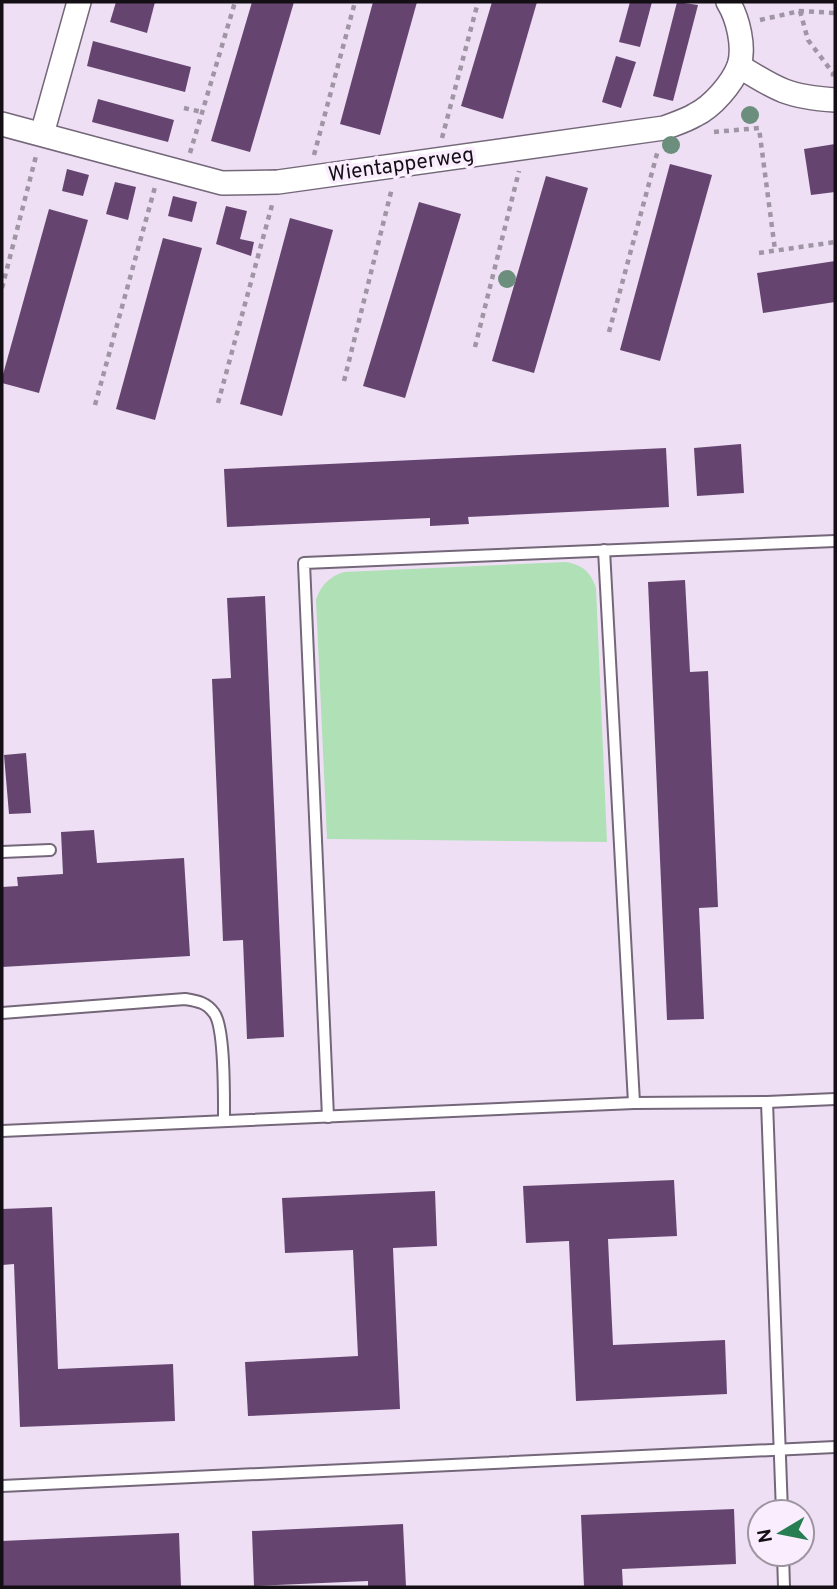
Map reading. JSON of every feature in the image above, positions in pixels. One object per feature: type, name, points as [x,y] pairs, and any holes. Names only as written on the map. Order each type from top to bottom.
[{"type":"street","points":[[42,134],[79,2]]},
{"type":"street","points":[[728,2],[738,28],[741,47],[739,66],[779,91],[804,98],[835,100]]},
{"type":"street","name":"Wientapperweg","points":[[2,124],[222,183],[278,182],[664,128],[696,115],[714,101],[739,66]]},
{"type":"lane","points":[[328,1116],[304,563],[835,541]]},
{"type":"lane","points":[[604,550],[634,1103]]},
{"type":"lane","points":[[2,852],[50,850]]},
{"type":"lane","points":[[2,1013],[185,999],[202,1002],[215,1014],[220,1029],[225,1121]]},
{"type":"lane","points":[[2,1131],[634,1103],[835,1099]]},
{"type":"lane","points":[[767,1102],[782,1498]]},
{"type":"lane","points":[[2,1486],[835,1447]]},
{"type":"lane","points":[[783,1568],[784,1587]]},
{"type":"path","points":[[184,174],[235,2]]},
{"type":"path","points":[[309,177],[355,2]]},
{"type":"path","points":[[436,159],[478,2]]},
{"type":"path","points":[[800,11],[808,40],[832,73],[835,100]]},
{"type":"path","points":[[738,28],[784,13],[835,13]]},
{"type":"path","points":[[832,73],[835,67]]},
{"type":"path","points":[[184,108],[202,112]]},
{"type":"path","points":[[696,115],[706,133],[759,128],[775,250]]},
{"type":"path","points":[[609,332],[664,128]]},
{"type":"path","points":[[2,288],[42,134]]},
{"type":"path","points":[[475,347],[525,148]]},
{"type":"path","points":[[344,381],[398,165]]},
{"type":"path","points":[[95,405],[161,167]]},
{"type":"path","points":[[218,403],[278,182]]},
{"type":"path","points":[[759,253],[835,242]]},
{"type":"green space","points":[[566,562],[585,570],[596,588],[607,842],[327,839],[316,600],[323,586],[334,576],[344,572]]},
{"type":"building","points":[[116,2],[155,2],[147,33],[110,22]]},
{"type":"building","points":[[252,2],[294,2],[250,152],[211,141]]},
{"type":"building","points":[[373,2],[417,2],[380,135],[340,124]]},
{"type":"building","points":[[492,2],[537,2],[503,119],[461,106]]},
{"type":"building","points":[[630,2],[652,2],[640,47],[619,42]]},
{"type":"building","points":[[677,2],[698,5],[673,101],[653,96]]},
{"type":"building","points":[[93,41],[191,67],[185,92],[87,66]]},
{"type":"building","points":[[616,56],[636,62],[621,108],[602,102]]},
{"type":"building","points":[[98,99],[174,120],[168,142],[92,122]]},
{"type":"building","points":[[835,144],[835,192],[811,195],[804,149]]},
{"type":"building","points":[[670,164],[712,175],[660,361],[620,350]]},
{"type":"building","points":[[67,169],[89,175],[83,196],[62,191]]},
{"type":"building","points":[[546,176],[588,188],[534,373],[492,361]]},
{"type":"building","points":[[115,182],[136,187],[128,220],[106,214]]},
{"type":"building","points":[[173,196],[197,202],[192,222],[168,216]]},
{"type":"building","points":[[419,202],[461,214],[405,398],[363,386]]},
{"type":"building","points":[[226,206],[247,211],[240,239],[254,242],[251,256],[216,244]]},
{"type":"building","points":[[49,209],[88,220],[39,393],[2,383],[2,378]]},
{"type":"building","points":[[290,218],[333,230],[282,416],[240,404]]},
{"type":"building","points":[[163,238],[202,248],[155,420],[116,409]]},
{"type":"building","points":[[835,261],[835,302],[763,313],[757,273]]},
{"type":"building","points":[[741,444],[744,493],[697,496],[694,448]]},
{"type":"building","points":[[666,448],[669,507],[468,517],[469,524],[430,526],[430,518],[227,527],[224,469]]},
{"type":"building","points":[[685,580],[690,672],[708,671],[718,907],[699,908],[704,1019],[667,1020],[648,582]]},
{"type":"building","points":[[265,596],[284,1037],[247,1039],[243,940],[223,941],[212,679],[231,678],[227,598]]},
{"type":"building","points":[[26,753],[31,813],[9,814],[4,755]]},
{"type":"building","points":[[94,830],[97,863],[184,858],[190,956],[2,967],[2,887],[18,886],[17,877],[63,874],[61,832]]},
{"type":"building","points":[[674,1180],[677,1236],[608,1239],[613,1345],[725,1340],[727,1394],[576,1401],[569,1241],[526,1243],[523,1186]]},
{"type":"building","points":[[435,1191],[437,1246],[393,1248],[400,1409],[248,1416],[245,1362],[358,1356],[353,1250],[285,1253],[282,1198]]},
{"type":"building","points":[[52,1207],[58,1369],[173,1364],[175,1421],[20,1427],[14,1264],[2,1265],[2,1209]]},
{"type":"building","points":[[734,1509],[736,1564],[622,1569],[623,1587],[584,1587],[581,1515]]},
{"type":"building","points":[[403,1524],[406,1587],[368,1587],[368,1581],[254,1586],[252,1531]]},
{"type":"building","points":[[179,1533],[181,1587],[2,1587],[2,1541]]}]
